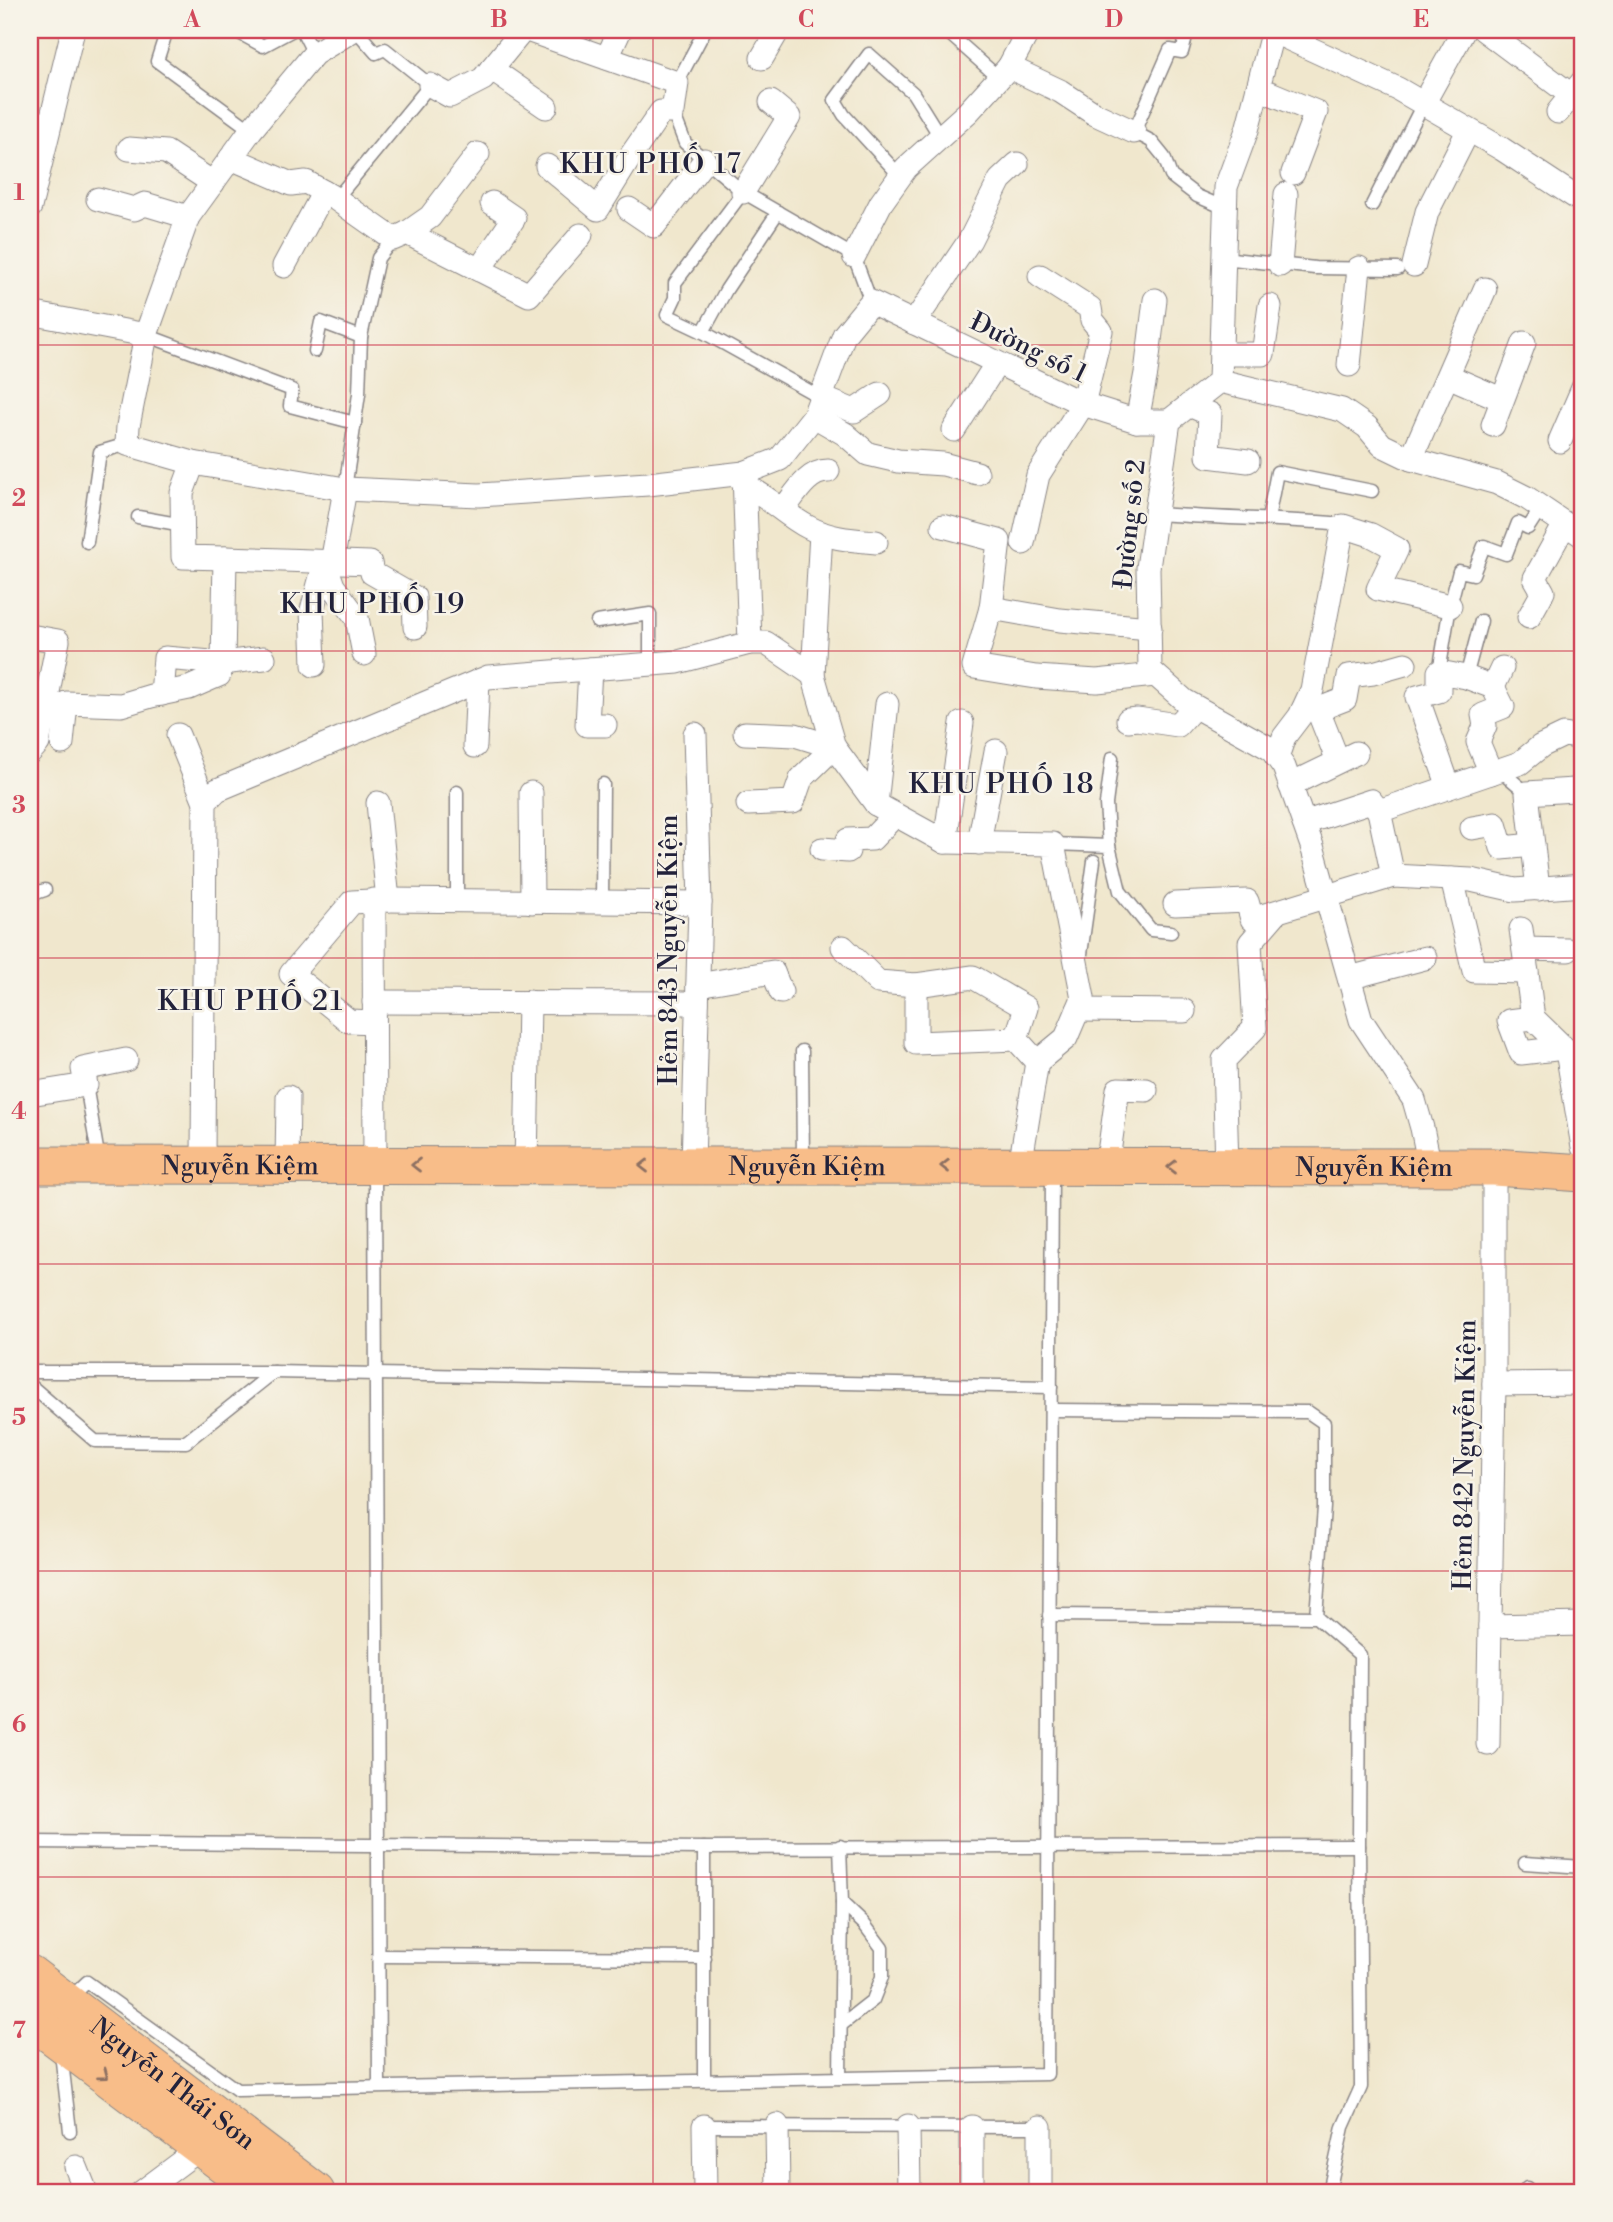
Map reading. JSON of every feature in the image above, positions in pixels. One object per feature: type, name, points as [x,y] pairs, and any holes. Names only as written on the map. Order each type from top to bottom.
[{"type":"main road","name":"Nguyễn Kiệm","points":[[30,1165],[1494,1167],[1583,1173]]},
{"type":"main road","name":"Nguyễn Thái Sơn","points":[[30,1973],[316,2192]]},
{"type":"main road","name":"Nguyễn Thái Sơn","points":[[42,2032],[260,2192]]},
{"type":"street","points":[[30,207],[74,30]]},
{"type":"street","points":[[354,30],[314,54],[251,130],[188,217],[146,335],[128,426],[127,444],[193,463],[345,489],[479,495],[744,479],[780,458],[817,407],[844,335],[871,302]]},
{"type":"street","points":[[607,58],[620,30]]},
{"type":"street","points":[[762,58],[776,34],[768,30]]},
{"type":"street","points":[[1423,104],[1464,30]]},
{"type":"street","points":[[1483,30],[1571,96]]},
{"type":"street","points":[[1170,421],[1220,381],[1226,187],[1247,130],[1273,31],[1398,89],[1502,149],[1583,202]]},
{"type":"street","points":[[430,85],[450,96],[483,79],[491,69],[537,32],[677,83],[673,112],[661,112],[598,209],[547,166]]},
{"type":"street","points":[[854,256],[881,203],[906,168],[968,112],[1004,72],[1023,32]]},
{"type":"street","points":[[491,69],[545,107]]},
{"type":"street","points":[[1004,72],[1060,91],[1095,114],[1134,132]]},
{"type":"street","points":[[1258,88],[1316,113],[1289,184],[1280,265]]},
{"type":"street","points":[[743,192],[789,117],[771,102]]},
{"type":"street","points":[[1406,267],[1427,212],[1468,131]]},
{"type":"street","points":[[129,149],[166,152],[213,183]]},
{"type":"street","points":[[400,236],[430,217],[478,154]]},
{"type":"street","points":[[232,158],[291,184],[306,182],[400,236],[529,295],[581,235]]},
{"type":"street","points":[[629,209],[654,226],[705,160]]},
{"type":"street","points":[[914,323],[970,240],[1000,180],[1017,164]]},
{"type":"street","points":[[284,266],[330,195]]},
{"type":"street","points":[[98,199],[134,209],[145,204],[188,217]]},
{"type":"street","points":[[479,270],[514,218],[492,203]]},
{"type":"street","points":[[1349,365],[1359,268]]},
{"type":"street","points":[[1023,543],[1038,475],[1083,404],[1101,331],[1092,320],[1090,308],[1040,276]]},
{"type":"street","points":[[1411,459],[1485,289]]},
{"type":"street","points":[[1137,421],[1155,300]]},
{"type":"street","name":"Đường số 1","points":[[871,302],[1083,404],[1137,421],[1170,421]]},
{"type":"street","points":[[1222,354],[1264,354],[1270,306]]},
{"type":"street","points":[[30,313],[146,335]]},
{"type":"street","points":[[1493,425],[1524,343]]},
{"type":"street","points":[[954,430],[997,363]]},
{"type":"street","points":[[1448,376],[1501,399]]},
{"type":"street","points":[[1220,381],[1342,410],[1367,427],[1382,445],[1411,459],[1497,483],[1574,530],[1535,578],[1543,592],[1529,617]]},
{"type":"street","points":[[1560,441],[1583,388]]},
{"type":"street","points":[[817,407],[854,411],[880,394]]},
{"type":"street","points":[[1189,405],[1210,414],[1208,456],[1248,461]]},
{"type":"street","points":[[817,407],[868,454],[898,461],[943,464],[977,474]]},
{"type":"street","name":"Đường số 2","points":[[1155,675],[1150,670],[1148,568],[1170,421]]},
{"type":"street","points":[[193,463],[182,493],[183,557],[370,563],[372,573],[414,597],[415,627]]},
{"type":"street","points":[[783,509],[811,475],[828,471]]},
{"type":"street","points":[[744,479],[807,527],[835,539],[876,542]]},
{"type":"street","points":[[744,479],[750,643]]},
{"type":"street","points":[[314,665],[312,610],[325,562],[333,557],[345,489]]},
{"type":"street","points":[[943,526],[999,541],[991,608],[974,667],[1036,677],[1097,681],[1155,675],[1194,707],[1271,749],[1284,767],[1304,823],[1361,1020],[1414,1100],[1430,1167]]},
{"type":"street","points":[[1290,785],[1347,757],[1310,709],[1343,526],[1371,535],[1397,550],[1378,589],[1450,606]]},
{"type":"street","points":[[821,533],[813,675],[834,747],[886,810],[945,842],[1053,844],[1083,998],[1066,1038],[1037,1062]]},
{"type":"street","points":[[62,743],[66,703],[121,705],[189,688],[219,675],[223,663],[225,558]]},
{"type":"street","points":[[325,562],[333,586],[357,618],[364,654]]},
{"type":"street","points":[[991,608],[1060,620],[1150,628]]},
{"type":"street","points":[[30,636],[58,641],[38,743],[30,752]]},
{"type":"street","points":[[205,802],[216,790],[488,677],[678,662],[750,643],[766,643],[813,675]]},
{"type":"street","points":[[162,694],[165,658],[223,663],[264,658]]},
{"type":"street","points":[[1277,757],[1284,737],[1310,709],[1345,699],[1349,676],[1405,664]]},
{"type":"street","points":[[590,669],[587,724],[605,725]]},
{"type":"street","points":[[1450,787],[1417,697],[1439,691],[1439,672],[1466,677],[1497,677],[1503,707],[1483,715],[1485,726],[1479,742],[1495,771]]},
{"type":"street","points":[[475,746],[478,681]]},
{"type":"street","points":[[822,849],[848,851],[848,840],[872,839],[886,810],[887,704]]},
{"type":"street","points":[[1128,720],[1178,725],[1194,707]]},
{"type":"street","points":[[945,842],[962,723]]},
{"type":"street","points":[[745,733],[795,735],[834,747]]},
{"type":"street","name":"Hẻm 843 Nguyễn Kiệm","points":[[693,1166],[700,903],[695,734]]},
{"type":"street","points":[[1379,811],[1520,763],[1541,746],[1564,735],[1583,738]]},
{"type":"street","points":[[178,736],[205,802],[203,1165]]},
{"type":"street","points":[[748,804],[793,802],[802,779],[834,747]]},
{"type":"street","points":[[979,843],[996,751]]},
{"type":"street","points":[[1538,889],[1527,793],[1574,790]]},
{"type":"street","points":[[531,793],[532,902]]},
{"type":"street","points":[[1304,823],[1371,801],[1379,811],[1393,876]]},
{"type":"street","points":[[375,1165],[374,1012],[381,900],[378,803]]},
{"type":"street","points":[[1472,828],[1495,824],[1502,848],[1533,845]]},
{"type":"street","points":[[1175,904],[1247,901],[1252,919],[1393,876],[1471,880],[1515,890],[1583,885]]},
{"type":"street","points":[[1452,879],[1474,971],[1527,972]]},
{"type":"street","points":[[700,903],[352,902],[290,974],[349,1021],[374,1012],[697,994],[773,972],[781,992]]},
{"type":"street","points":[[1227,1167],[1224,1060],[1255,1028],[1250,943],[1276,913]]},
{"type":"street","points":[[1568,950],[1522,939],[1533,1018],[1567,1051],[1583,1147]]},
{"type":"street","points":[[844,947],[878,982],[916,985],[973,977],[1026,1008],[1016,1039]]},
{"type":"street","points":[[1349,978],[1425,958]]},
{"type":"street","points":[[916,985],[916,1043],[1016,1039],[1037,1062],[1036,1166]]},
{"type":"street","points":[[526,1166],[529,1002]]},
{"type":"street","points":[[1078,1010],[1184,1011]]},
{"type":"street","points":[[1533,1018],[1509,1021],[1521,1053],[1564,1048]]},
{"type":"street","points":[[30,1094],[86,1085],[83,1069],[126,1060]]},
{"type":"street","points":[[1107,1167],[1118,1089],[1146,1090]]},
{"type":"street","points":[[287,1165],[288,1097]]},
{"type":"street","name":"Hẻm 842 Nguyễn Kiệm","points":[[1488,1744],[1494,1384],[1494,1167]]},
{"type":"street","points":[[1494,1384],[1583,1383]]},
{"type":"street","points":[[1490,1626],[1583,1624]]},
{"type":"street","points":[[705,2126],[705,2192]]},
{"type":"street","points":[[777,2126],[778,2192]]},
{"type":"street","points":[[908,2126],[909,2192]]},
{"type":"street","points":[[972,2127],[972,2192]]},
{"type":"street","points":[[1040,2127],[1040,2192]]},
{"type":"street","points":[[142,2192],[201,2148]]},
{"type":"street","points":[[76,2167],[86,2192]]},
{"type":"lane","points":[[167,30],[157,61],[251,130]]},
{"type":"lane","points":[[240,34],[264,46],[293,30]]},
{"type":"lane","points":[[302,30],[314,54]]},
{"type":"lane","points":[[330,195],[430,85],[385,49],[376,54],[354,30]]},
{"type":"lane","points":[[677,83],[705,30]]},
{"type":"lane","points":[[945,30],[1004,72]]},
{"type":"lane","points":[[1183,30],[1187,34],[1182,52],[1170,50],[1134,132],[1151,141],[1164,157],[1171,176],[1197,196],[1225,208]]},
{"type":"lane","points":[[901,177],[844,115],[835,100],[869,54],[912,93],[940,138]]},
{"type":"lane","points":[[1372,205],[1423,104]]},
{"type":"lane","points":[[673,112],[685,143],[743,192],[854,256],[871,302]]},
{"type":"lane","points":[[743,192],[675,283],[676,298],[667,315],[703,332],[817,407]]},
{"type":"lane","points":[[703,332],[726,290],[778,212]]},
{"type":"lane","points":[[345,489],[359,394],[360,337],[378,258],[400,236]]},
{"type":"lane","points":[[1223,258],[1280,265],[1406,267]]},
{"type":"lane","points":[[315,351],[321,322],[360,337]]},
{"type":"lane","points":[[146,335],[292,390],[290,406],[355,423]]},
{"type":"lane","points":[[87,542],[100,452],[127,444]]},
{"type":"lane","points":[[1268,519],[1277,472],[1372,491]]},
{"type":"lane","points":[[1439,672],[1459,571],[1473,574],[1484,546],[1506,554],[1518,523],[1528,528],[1541,508]]},
{"type":"lane","points":[[1156,514],[1332,523]]},
{"type":"lane","points":[[138,517],[183,525]]},
{"type":"lane","points":[[597,622],[650,614],[650,664]]},
{"type":"lane","points":[[1466,677],[1480,621]]},
{"type":"lane","points":[[1112,758],[1102,845],[1120,891],[1151,930],[1171,932]]},
{"type":"lane","points":[[1495,771],[1527,793]]},
{"type":"lane","points":[[602,902],[603,784]]},
{"type":"lane","points":[[457,792],[457,901]]},
{"type":"lane","points":[[1053,844],[1102,845]]},
{"type":"lane","points":[[1079,972],[1094,861]]},
{"type":"lane","points":[[30,895],[45,890]]},
{"type":"lane","points":[[802,1051],[803,1166]]},
{"type":"lane","points":[[86,1085],[99,1165]]},
{"type":"lane","points":[[375,1165],[379,2087]]},
{"type":"lane","points":[[66,2002],[87,1982],[237,2090],[1047,2074],[1051,1387],[1036,1166]]},
{"type":"lane","points":[[30,1372],[274,1372],[1051,1387]]},
{"type":"lane","points":[[30,1385],[95,1441],[186,1442],[274,1372]]},
{"type":"lane","points":[[1051,1410],[1308,1412],[1324,1423],[1324,1507],[1316,1618]]},
{"type":"lane","points":[[1049,1615],[1316,1618],[1360,1655],[1361,2087],[1343,2127],[1329,2192]]},
{"type":"lane","points":[[30,1842],[704,1848],[1359,1846]]},
{"type":"lane","points":[[840,1846],[840,2078]]},
{"type":"lane","points":[[704,1848],[704,2079]]},
{"type":"lane","points":[[1525,1863],[1583,1867]]},
{"type":"lane","points":[[841,2025],[873,2000],[882,1977],[882,1948],[864,1924],[842,1903]]},
{"type":"lane","points":[[379,1956],[705,1958]]},
{"type":"lane","points":[[42,2032],[71,2131]]},
{"type":"lane","points":[[705,2126],[1040,2127]]},
{"type":"district","name":"KHU PHỐ 17","points":[[651,163]]},
{"type":"district","name":"KHU PHỐ 19","points":[[373,603]]},
{"type":"district","name":"KHU PHỐ 18","points":[[1002,783]]},
{"type":"district","name":"KHU PHỐ 21","points":[[251,1000]]}]
